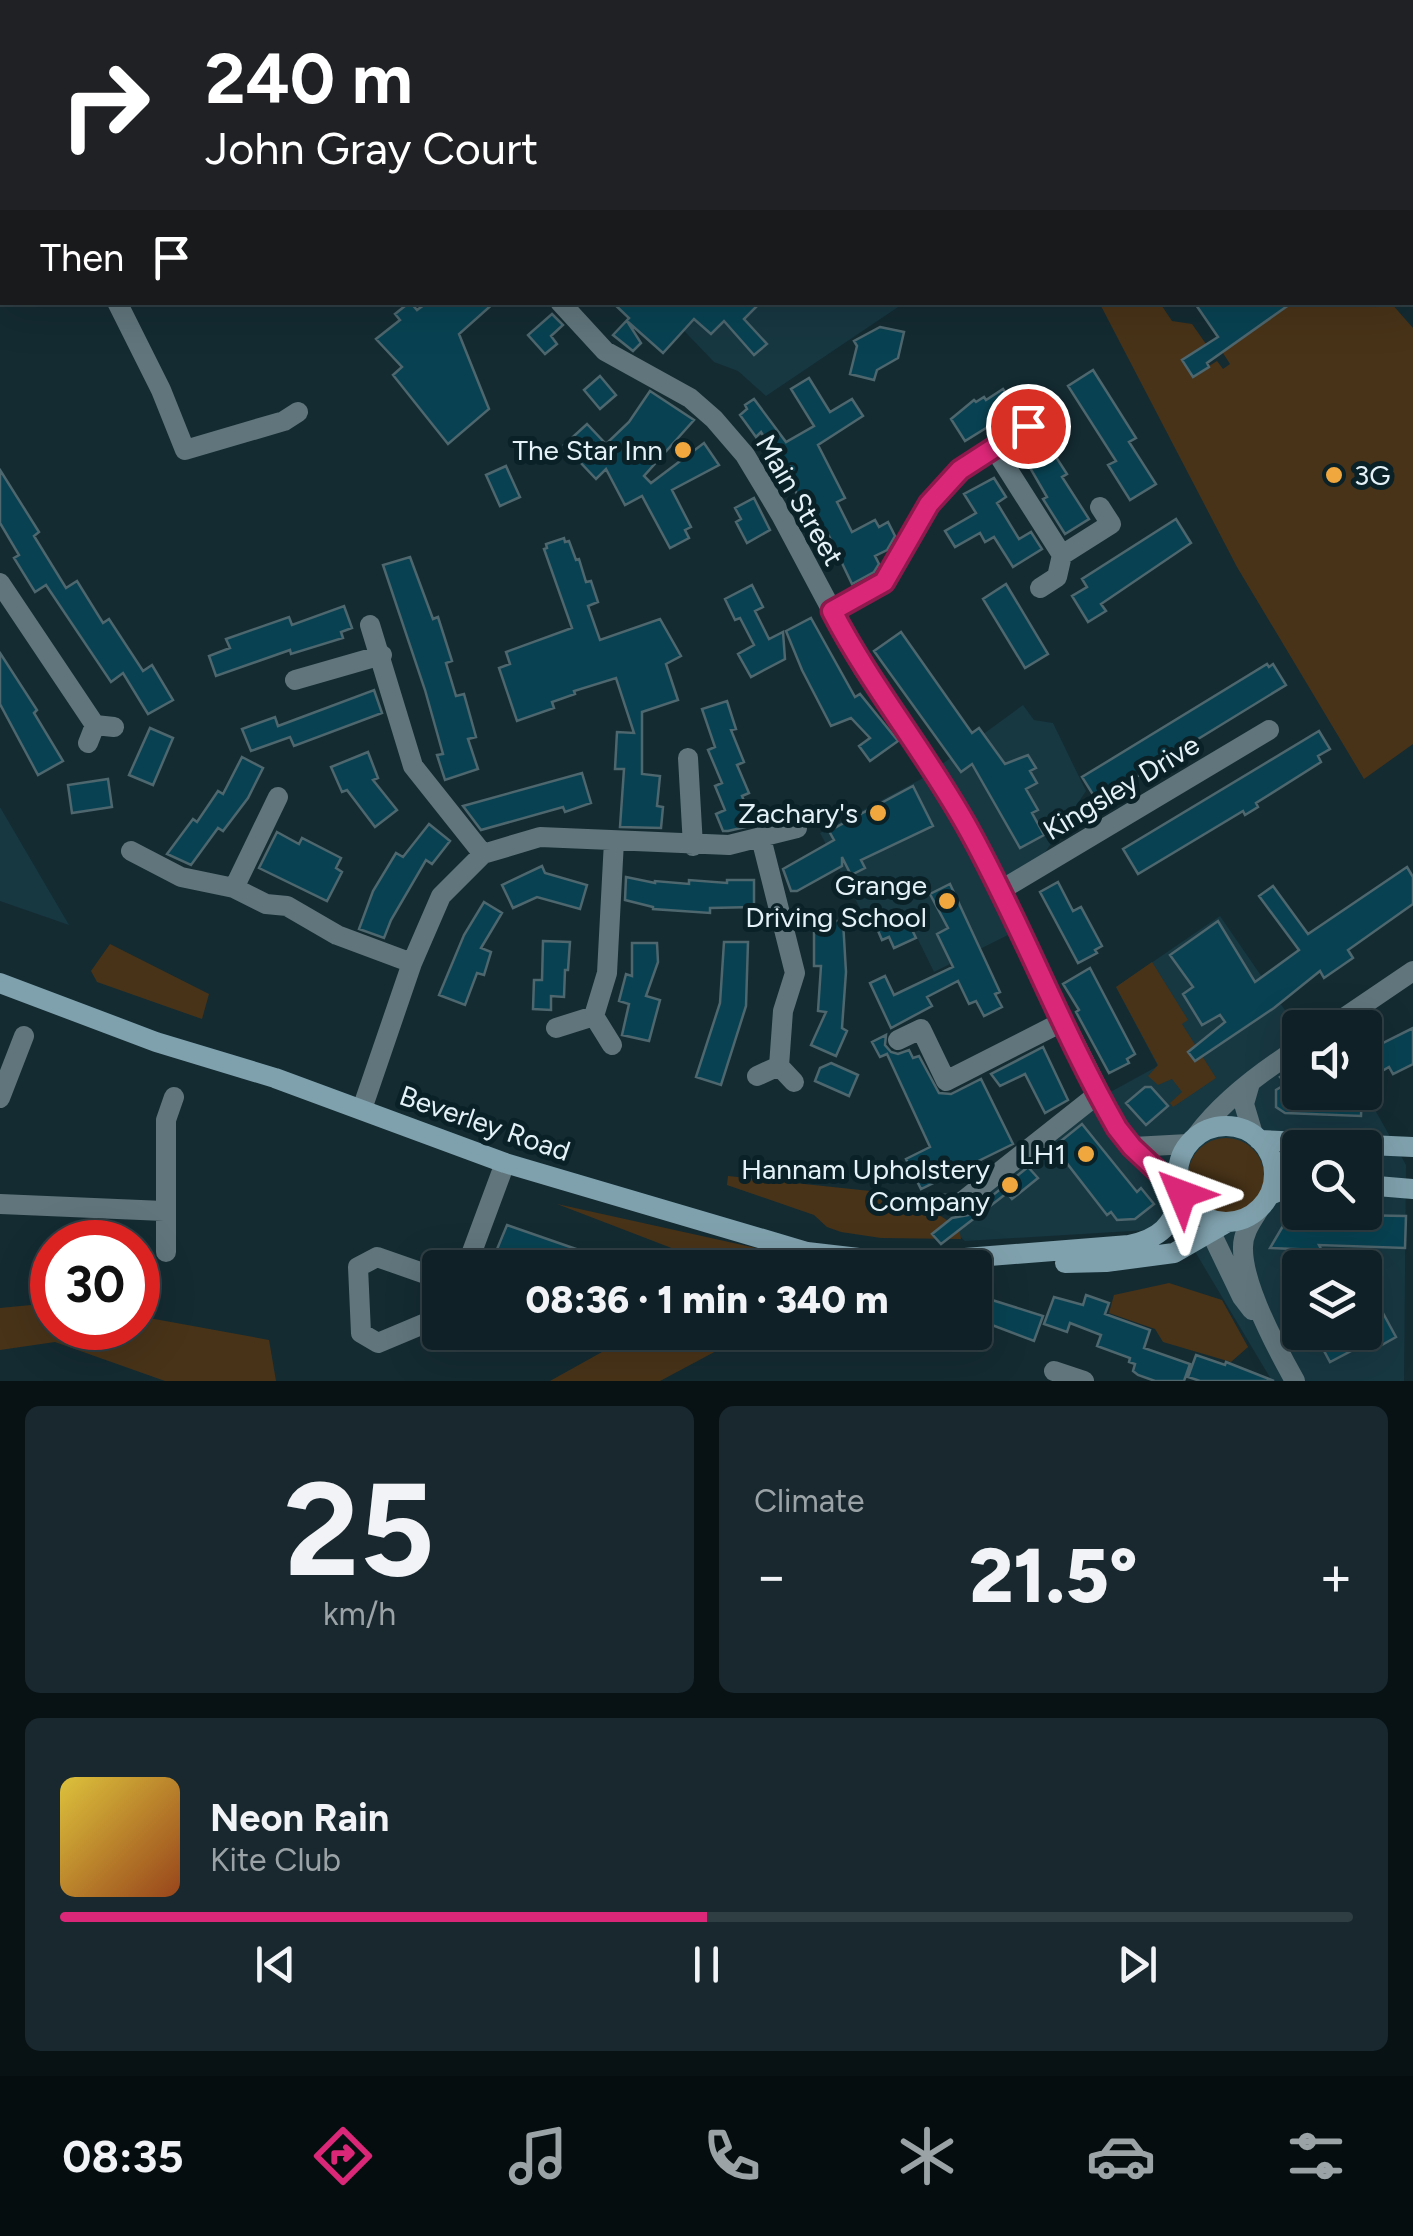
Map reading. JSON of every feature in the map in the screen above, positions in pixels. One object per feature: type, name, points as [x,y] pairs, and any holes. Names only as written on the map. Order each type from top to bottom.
[{"type":"main road","name":"Beverley Road","points":[[0,983],[156,1042],[362,1109],[505,1163],[801,1250]]},
{"type":"main road","points":[[1282,1192],[1238,1221],[1215,1224],[1182,1195],[1178,1168],[1193,1140],[1225,1126],[1256,1137],[1413,1147]]},
{"type":"main road","points":[[1256,1137],[1273,1166],[1264,1203]]},
{"type":"main road","points":[[1382,1186],[1413,1188]]},
{"type":"main road","name":"Beverley Road","points":[[992,1257],[1150,1241],[1166,1231],[1182,1195]]},
{"type":"main road","name":"Beverley Road","points":[[992,1262],[1106,1262],[1174,1253],[1215,1224]]},
{"type":"street","points":[[118,305],[161,390],[182,454],[292,421]]},
{"type":"street","name":"Main Street","points":[[563,305],[605,350],[690,398],[732,438],[765,485],[863,670],[934,769],[1001,890],[1098,1094],[1132,1147],[1182,1195]]},
{"type":"street","points":[[832,611],[884,582],[916,524],[960,470],[1028,426]]},
{"type":"street","points":[[994,448],[1062,555]]},
{"type":"street","points":[[1040,588],[1057,577],[1062,555],[1111,524],[1100,507]]},
{"type":"street","points":[[0,583],[99,731]]},
{"type":"street","points":[[370,625],[413,766],[483,854]]},
{"type":"street","points":[[295,680],[382,655]]},
{"type":"street","name":"Kingsley Drive","points":[[1001,890],[1269,730]]},
{"type":"street","points":[[688,758],[692,846]]},
{"type":"street","points":[[234,888],[278,797]]},
{"type":"street","points":[[362,1109],[412,963],[441,896],[483,854],[540,837],[728,846],[797,828]]},
{"type":"street","points":[[762,838],[795,973],[783,1011],[779,1066],[794,1082]]},
{"type":"street","points":[[612,1045],[594,1016],[608,973],[614,841]]},
{"type":"street","points":[[132,851],[181,878],[234,888],[266,904],[287,906],[337,936],[412,963]]},
{"type":"street","points":[[1356,1010],[1413,971]]},
{"type":"street","points":[[556,1028],[594,1016]]},
{"type":"street","points":[[898,1040],[921,1029],[946,1080],[1062,1022]]},
{"type":"street","points":[[0,1098],[24,1036]]},
{"type":"street","points":[[1132,1147],[1193,1140],[1211,1116],[1282,1060]]},
{"type":"street","points":[[757,1076],[779,1066]]},
{"type":"street","points":[[1250,1082],[1244,1104],[1256,1137]]},
{"type":"street","points":[[922,1202],[959,1204],[1098,1094]]},
{"type":"street","points":[[166,1252],[166,1120],[174,1097]]},
{"type":"street","points":[[473,1250],[505,1163]]},
{"type":"street","points":[[1264,1203],[1248,1226],[1243,1248],[1246,1270],[1271,1336],[1295,1381]]},
{"type":"street","points":[[0,1204],[164,1211]]},
{"type":"street","points":[[1215,1224],[1242,1297],[1271,1336]]},
{"type":"street","name":"Beverley Road","points":[[1174,1253],[1207,1250],[1217,1255],[1230,1271]]},
{"type":"street","points":[[422,1273],[377,1257],[358,1267],[361,1333],[378,1342],[422,1324]]},
{"type":"street","points":[[1054,1371],[1084,1381]]},
{"type":"shaded area","points":[[675,305],[901,305],[766,396],[738,371],[714,362],[667,313]]},
{"type":"shaded area","points":[[1161,305],[1172,321],[1192,324],[1206,344],[1183,359],[1193,376],[1217,361],[1223,369],[1230,364],[1221,350],[1290,305],[1393,305],[1413,328],[1413,744],[1364,779],[1237,567],[1101,306]]},
{"type":"shaded area","points":[[1023,705],[1034,720],[1053,723],[1086,791],[1042,857],[1008,893],[1010,934],[934,972],[904,911],[870,927],[820,833],[923,778]]},
{"type":"shaded area","points":[[0,807],[69,925],[0,901]]},
{"type":"shaded area","points":[[1220,916],[1285,1010],[1282,1110],[1375,1110],[1406,1165],[1404,1381],[1272,1381],[1181,1228],[965,1241],[947,1226],[1080,1116],[1083,1107],[1158,1066],[1116,987]]},
{"type":"shaded area","points":[[110,944],[209,994],[202,1019],[97,982],[91,971]]},
{"type":"shaded area","points":[[1152,962],[1188,1020],[1182,1024],[1216,1078],[1173,1107],[1170,1103],[1182,1092],[1172,1079],[1158,1085],[1148,1076],[1158,1065],[1116,987]]},
{"type":"shaded area","points":[[1226,1138],[1253,1149],[1264,1176],[1253,1203],[1226,1214],[1199,1203],[1188,1176],[1199,1149]]},
{"type":"shaded area","points":[[728,1176],[908,1195],[959,1228],[961,1239],[881,1238],[841,1232],[827,1227],[814,1215],[727,1185]]},
{"type":"shaded area","points":[[557,1204],[765,1250],[677,1250]]},
{"type":"shaded area","points":[[1169,1283],[1222,1300],[1248,1347],[1231,1362],[1163,1342],[1155,1329],[1109,1313],[1114,1295]]},
{"type":"shaded area","points":[[30,1305],[30,1346],[0,1350],[0,1308]]},
{"type":"shaded area","points":[[160,1320],[269,1340],[276,1381],[165,1381],[78,1350],[160,1350]]},
{"type":"shaded area","points":[[606,1350],[718,1350],[660,1381],[550,1381]]},
{"type":"building","points":[[406,305],[417,310],[424,305],[492,305],[459,334],[489,409],[448,444],[393,375],[402,367],[376,339],[400,320],[395,314]]},
{"type":"building","points":[[615,305],[758,305],[744,319],[767,344],[754,355],[724,321],[711,334],[694,319],[663,353],[627,321],[641,343],[633,351],[613,335],[629,318]]},
{"type":"building","points":[[1196,305],[1289,305],[1193,377],[1182,360],[1218,337]]},
{"type":"building","points":[[552,314],[563,325],[551,336],[557,344],[545,354],[528,335]]},
{"type":"building","points":[[880,327],[904,332],[898,358],[877,370],[874,380],[850,374],[857,346],[854,341]]},
{"type":"building","points":[[1093,370],[1136,438],[1129,442],[1156,484],[1130,500],[1108,465],[1116,461],[1068,386]]},
{"type":"building","points":[[600,376],[616,395],[600,409],[584,390]]},
{"type":"building","points":[[809,378],[830,412],[852,399],[863,416],[818,445],[845,498],[837,502],[852,532],[875,520],[879,527],[888,522],[895,536],[887,550],[875,556],[879,564],[874,572],[852,584],[829,536],[821,540],[785,471],[789,466],[773,452],[761,432],[756,437],[740,415],[754,399],[786,442],[814,426],[791,389]]},
{"type":"building","points":[[1003,389],[1019,412],[965,441],[951,419],[974,400],[986,400]]},
{"type":"building","points":[[650,391],[694,420],[644,476],[651,483],[704,443],[719,465],[672,490],[691,527],[685,530],[689,538],[670,548],[642,496],[625,505],[606,469],[596,479],[564,445],[587,424],[606,444],[629,422]]},
{"type":"building","points":[[1045,440],[1067,474],[1062,477],[1089,519],[1065,534],[1022,454]]},
{"type":"building","points":[[506,466],[520,497],[500,506],[486,475]]},
{"type":"building","points":[[0,470],[39,532],[34,536],[66,588],[77,581],[103,623],[109,619],[143,671],[152,665],[173,700],[148,714],[123,673],[111,682],[46,585],[35,592],[14,558],[19,555],[0,523]]},
{"type":"building","points":[[994,478],[1006,497],[997,503],[1019,539],[1031,532],[1042,549],[1013,567],[994,537],[985,542],[980,533],[955,547],[945,531],[976,513],[964,494]]},
{"type":"building","points":[[754,498],[770,530],[747,543],[736,522],[741,519],[735,508]]},
{"type":"building","points":[[1176,519],[1191,543],[1101,604],[1106,611],[1088,622],[1072,596],[1087,587],[1082,579]]},
{"type":"building","points":[[564,538],[576,560],[579,559],[586,582],[591,581],[598,602],[588,606],[600,640],[660,619],[681,656],[666,664],[678,700],[642,712],[642,774],[660,776],[657,806],[663,807],[661,828],[620,827],[624,769],[615,769],[617,732],[634,733],[616,678],[574,691],[575,694],[552,702],[554,708],[517,721],[499,668],[510,664],[506,652],[572,628],[544,549],[546,544]]},
{"type":"building","points":[[410,557],[433,619],[438,617],[452,661],[446,663],[456,696],[464,694],[476,737],[468,739],[478,769],[445,780],[437,755],[443,754],[425,690],[383,565]]},
{"type":"building","points":[[1006,584],[1048,654],[1025,668],[983,599]]},
{"type":"building","points":[[752,585],[763,607],[755,611],[769,639],[783,632],[785,659],[751,677],[738,654],[754,645],[725,599]]},
{"type":"building","points":[[344,606],[352,628],[341,632],[343,638],[291,654],[290,650],[216,676],[209,656],[230,648],[226,639],[289,617],[292,625]]},
{"type":"building","points":[[811,618],[855,697],[860,694],[898,741],[870,761],[859,746],[870,738],[851,718],[831,726],[802,670],[786,631]]},
{"type":"building","points":[[901,632],[972,733],[979,728],[1005,764],[1028,755],[1036,768],[1030,771],[1037,783],[1026,789],[1038,810],[1032,813],[1044,835],[1020,848],[972,764],[961,772],[874,651]]},
{"type":"building","points":[[0,653],[37,710],[34,713],[63,761],[38,775],[0,704]]},
{"type":"building","points":[[1267,664],[1273,664],[1286,685],[1097,801],[1082,777]]},
{"type":"building","points":[[374,690],[382,713],[294,746],[290,737],[251,751],[242,729],[275,717],[278,726]]},
{"type":"building","points":[[727,701],[736,729],[731,730],[744,762],[737,765],[749,793],[742,796],[754,825],[723,831],[716,814],[725,810],[715,786],[722,783],[708,750],[715,747],[702,709]]},
{"type":"building","points":[[150,728],[173,738],[153,785],[129,775]]},
{"type":"building","points":[[1319,731],[1330,749],[1318,756],[1321,762],[1256,803],[1258,807],[1245,815],[1243,811],[1138,874],[1123,849]]},
{"type":"building","points":[[368,752],[378,778],[373,780],[397,810],[375,827],[347,790],[342,792],[331,767]]},
{"type":"building","points":[[242,757],[263,768],[248,798],[223,831],[218,828],[191,865],[167,854],[193,819],[197,822],[218,791],[223,794]]},
{"type":"building","points":[[582,773],[591,803],[565,812],[563,807],[481,830],[463,806]]},
{"type":"building","points":[[108,779],[112,807],[72,813],[68,785]]},
{"type":"building","points":[[913,786],[933,826],[861,860],[865,868],[851,875],[842,857],[842,866],[791,891],[783,869],[834,840],[829,831]]},
{"type":"building","points":[[429,824],[450,841],[432,864],[426,860],[384,938],[359,929],[373,891],[396,853],[403,857]]},
{"type":"building","points":[[277,832],[299,844],[302,838],[341,858],[336,868],[342,872],[327,901],[259,868]]},
{"type":"building","points":[[542,866],[545,873],[587,885],[580,909],[537,897],[513,908],[502,885]]},
{"type":"building","points":[[1407,867],[1413,877],[1413,904],[1348,950],[1353,958],[1324,978],[1320,971],[1274,1008],[1195,1061],[1188,1052],[1225,1022],[1220,1015],[1202,1025],[1183,994],[1193,987],[1170,955],[1218,921],[1255,982],[1299,950],[1259,896],[1273,886],[1308,934]]},
{"type":"building","points":[[626,877],[689,884],[689,880],[754,880],[754,907],[710,908],[710,913],[653,909],[625,900]]},
{"type":"building","points":[[1058,882],[1073,911],[1081,907],[1102,946],[1078,963],[1040,892]]},
{"type":"building","points":[[950,884],[1000,992],[995,994],[1002,1007],[984,1016],[976,1001],[969,1004],[958,981],[927,997],[932,1006],[891,1028],[870,983],[885,976],[894,995],[953,967],[937,934],[948,928],[930,894]]},
{"type":"building","points":[[484,902],[502,913],[481,948],[491,952],[484,975],[477,973],[465,1005],[439,995],[464,935]]},
{"type":"building","points":[[904,913],[916,938],[894,948],[889,937],[882,940],[876,926]]},
{"type":"building","points":[[814,921],[843,921],[846,972],[842,1028],[847,1031],[836,1056],[811,1045],[826,1012],[818,1011],[821,966],[814,966]]},
{"type":"building","points":[[543,941],[570,942],[564,997],[551,996],[551,1010],[533,1009],[534,980],[542,980]]},
{"type":"building","points":[[724,942],[748,942],[746,1006],[721,1085],[696,1077],[720,1003]]},
{"type":"building","points":[[632,943],[657,943],[658,962],[646,996],[660,1000],[649,1041],[622,1035],[629,1004],[619,1001],[626,974],[632,976]]},
{"type":"building","points":[[1090,968],[1135,1054],[1127,1059],[1129,1063],[1109,1073],[1063,984]]},
{"type":"building","points":[[1413,1028],[1413,1064],[1393,1074],[1389,1067],[1382,1071],[1382,1044]]},
{"type":"building","points":[[886,1035],[885,1045],[891,1052],[909,1050],[913,1058],[919,1056],[939,1093],[951,1094],[981,1079],[1013,1144],[921,1189],[906,1159],[930,1147],[887,1054],[880,1057],[872,1042]]},
{"type":"building","points":[[1043,1047],[1068,1100],[1045,1113],[1025,1074],[1000,1086],[991,1074]]},
{"type":"building","points":[[831,1063],[858,1075],[849,1096],[815,1081],[820,1068]]},
{"type":"building","points":[[1282,1086],[1282,1110],[1361,1110],[1361,1116],[1285,1113],[1276,1107],[1276,1090]]},
{"type":"building","points":[[1145,1087],[1151,1087],[1168,1106],[1146,1125],[1126,1103]]},
{"type":"building","points":[[1082,1124],[1137,1192],[1141,1188],[1154,1204],[1135,1219],[1117,1220],[1111,1212],[1107,1215],[1062,1157],[1051,1149]]},
{"type":"building","points":[[1028,1167],[1038,1178],[1012,1199],[1007,1193],[941,1244],[932,1234],[952,1218],[968,1215]]},
{"type":"building","points":[[1382,1216],[1406,1216],[1405,1248],[1270,1248],[1282,1228],[1382,1230]]},
{"type":"building","points":[[507,1225],[579,1250],[497,1250]]},
{"type":"building","points":[[1086,1295],[1109,1303],[1105,1314],[1150,1330],[1144,1348],[1190,1364],[1184,1381],[1155,1381],[1138,1375],[1130,1358],[1097,1346],[1101,1335],[1070,1323],[1067,1332],[1044,1324],[1054,1297],[1083,1305]]},
{"type":"building","points":[[992,1300],[1043,1316],[1034,1341],[992,1325]]},
{"type":"building","points":[[1382,1311],[1396,1337],[1382,1345]]},
{"type":"building","points":[[1324,1350],[1353,1350],[1330,1362]]},
{"type":"building","points":[[1196,1355],[1274,1381],[1200,1381],[1188,1377]]},
{"type":"place","name":"The Star Inn","points":[[683,450]]},
{"type":"place","name":"3G","points":[[1334,475]]},
{"type":"place","name":"Zachary's","points":[[878,813]]},
{"type":"place","name":"Grange Driving School","points":[[947,901]]},
{"type":"place","name":"LH1","points":[[1086,1154]]},
{"type":"place","name":"Hannam Upholstery Company","points":[[1010,1185]]},
{"type":"route","points":[[1028,426],[960,470],[929,504],[884,582],[832,611],[863,670],[934,769],[970,833],[1117,1128],[1182,1194]]}]
